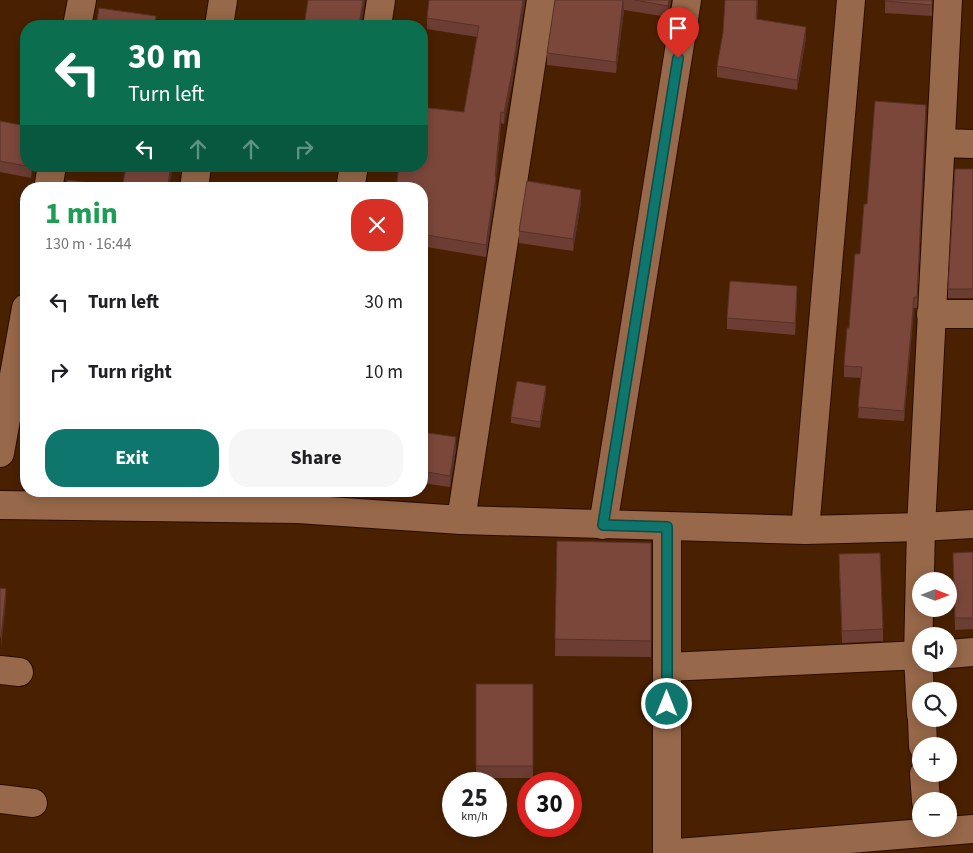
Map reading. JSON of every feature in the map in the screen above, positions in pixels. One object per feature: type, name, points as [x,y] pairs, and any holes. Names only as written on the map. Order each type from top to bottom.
[{"type":"street","points":[[78,20],[82,0]]},
{"type":"street","points":[[220,20],[223,0]]},
{"type":"street","points":[[378,20],[381,0]]},
{"type":"street","points":[[461,520],[541,0]]},
{"type":"street","points":[[603,525],[687,0]]},
{"type":"street","points":[[805,530],[851,0]]},
{"type":"street","points":[[920,627],[921,527],[948,0]]},
{"type":"street","points":[[941,143],[973,144]]},
{"type":"street","points":[[931,314],[973,314]]},
{"type":"street","points":[[0,453],[20,341]]},
{"type":"street","points":[[0,505],[145,499],[300,500],[461,520],[805,530],[973,524]]},
{"type":"street","points":[[667,527],[667,853]]},
{"type":"street","points":[[957,653],[973,652]]},
{"type":"street","points":[[667,667],[912,656]]},
{"type":"street","points":[[0,799],[33,803]]},
{"type":"street","points":[[677,853],[928,838],[973,829]]},
{"type":"building","points":[[308,0],[363,0],[360,20],[305,20]]},
{"type":"building","points":[[429,0],[523,0],[504,113],[501,112],[496,177],[486,245],[428,235],[428,182],[397,182],[398,172],[428,172],[428,108],[464,112],[479,26],[427,18]]},
{"type":"building","points":[[555,0],[623,0],[616,62],[547,53]]},
{"type":"building","points":[[635,0],[669,0],[668,6]]},
{"type":"building","points":[[725,0],[757,0],[756,19],[806,27],[797,80],[717,66],[723,33]]},
{"type":"building","points":[[932,0],[932,5],[885,1]]},
{"type":"building","points":[[99,8],[156,16],[156,20],[97,20]]},
{"type":"building","points":[[875,101],[926,105],[917,297],[914,297],[904,411],[858,407],[862,367],[844,366],[855,254],[860,254],[864,204],[867,204]]},
{"type":"building","points":[[0,121],[20,125],[20,165],[0,161]]},
{"type":"building","points":[[955,169],[973,169],[973,289],[948,289]]},
{"type":"building","points":[[125,172],[170,172],[168,182],[123,182]]},
{"type":"building","points":[[67,180],[83,182],[67,182]]},
{"type":"building","points":[[527,181],[581,190],[573,239],[519,231]]},
{"type":"building","points":[[730,281],[797,286],[795,323],[727,318]]},
{"type":"building","points":[[517,381],[546,386],[540,422],[511,417]]},
{"type":"building","points":[[428,433],[456,437],[450,476],[428,472]]},
{"type":"building","points":[[557,541],[651,543],[651,641],[555,639]]},
{"type":"building","points":[[973,552],[973,618],[958,618],[958,572],[954,572],[953,553]]},
{"type":"building","points":[[880,553],[883,629],[842,631],[839,554]]},
{"type":"building","points":[[0,588],[6,589],[1,637],[0,637]]},
{"type":"building","points":[[476,684],[533,684],[533,766],[476,766]]},
{"type":"route","points":[[667,704],[667,527],[603,525],[678,58]]}]
